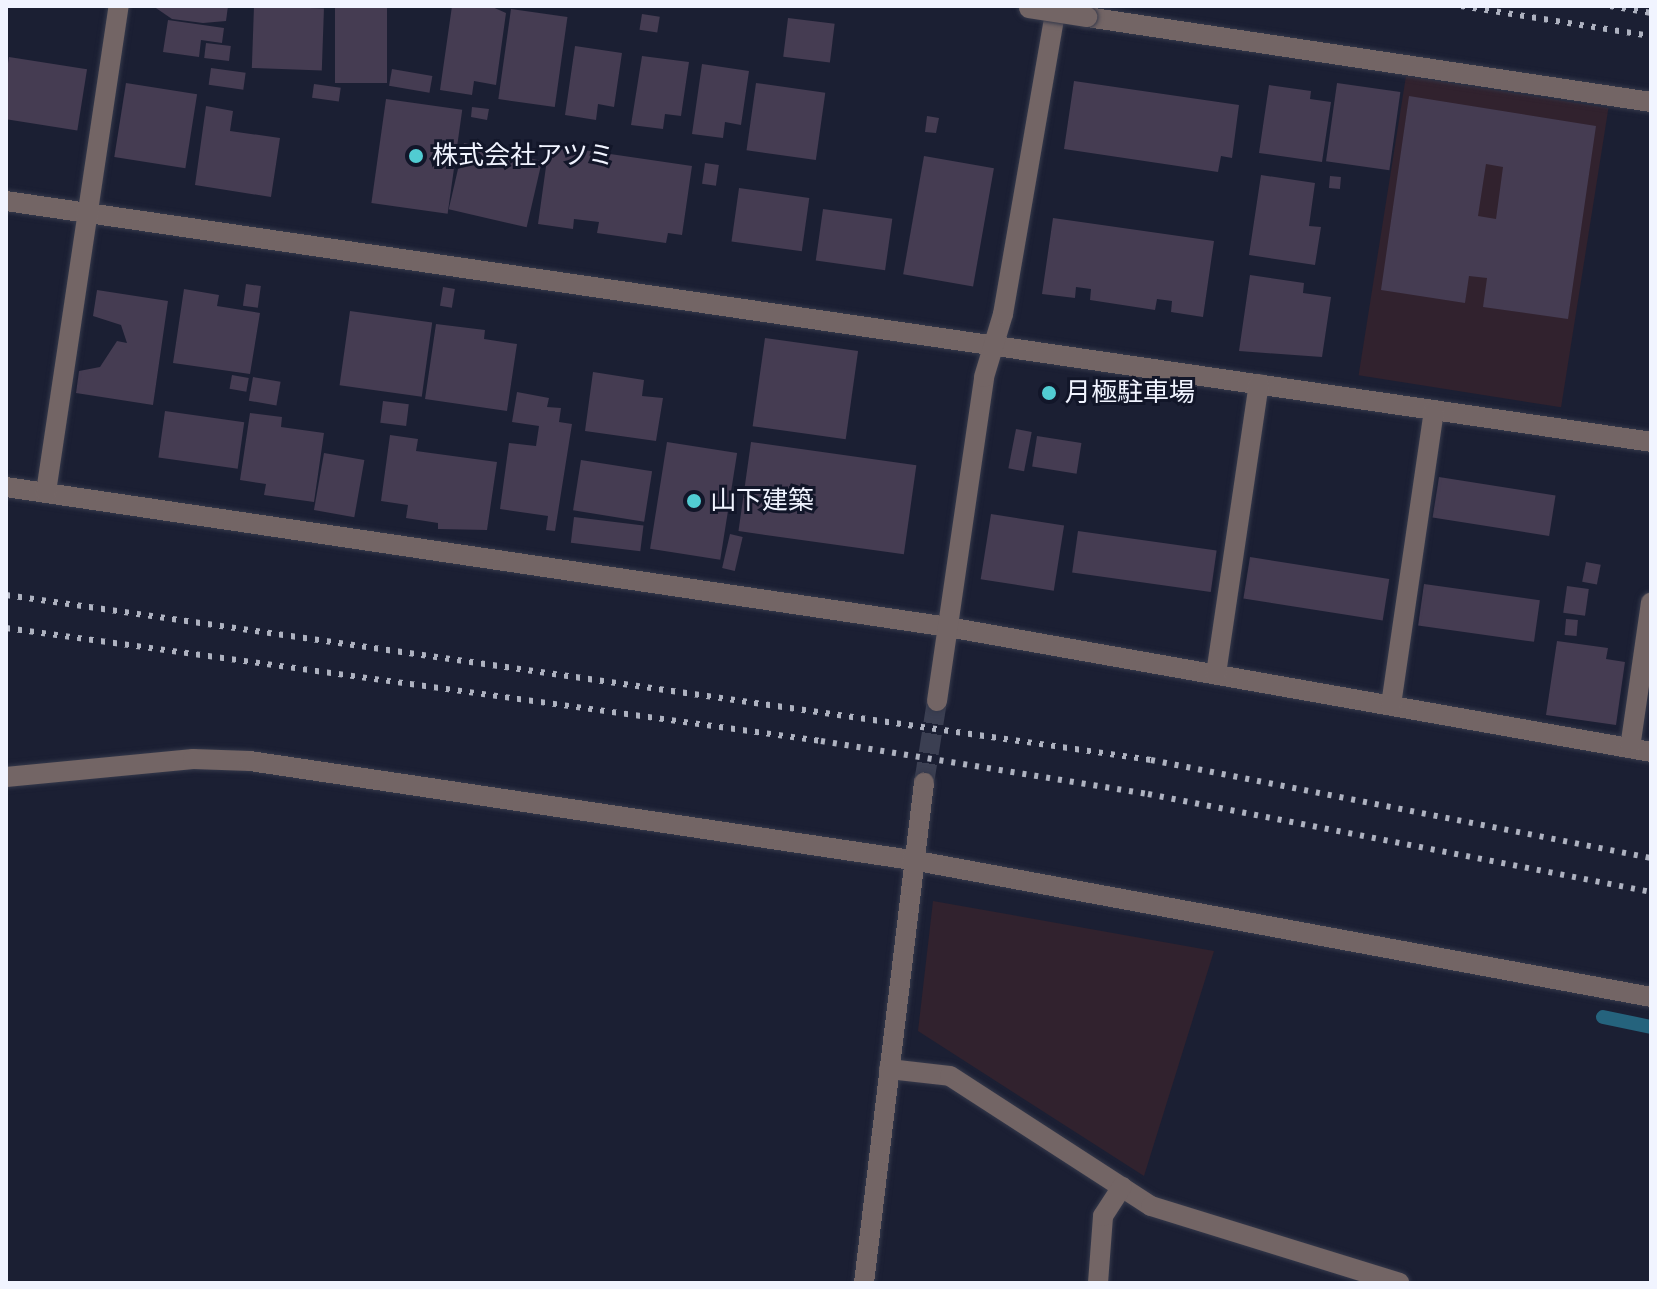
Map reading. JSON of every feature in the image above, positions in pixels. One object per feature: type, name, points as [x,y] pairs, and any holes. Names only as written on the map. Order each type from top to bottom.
[{"type":"street","points":[[46,492],[119,6]]},
{"type":"street","points":[[937,701],[994,346],[1056,6]]},
{"type":"street","points":[[1023,7],[1651,102]]},
{"type":"street","points":[[6,201],[1651,442]]},
{"type":"street","points":[[1216,674],[1259,384]]},
{"type":"street","points":[[1391,705],[1434,410]]},
{"type":"street","points":[[6,487],[948,627],[1651,752]]},
{"type":"street","points":[[1630,748],[1651,603]]},
{"type":"street","points":[[6,777],[193,759],[250,761],[912,860],[1651,997]]},
{"type":"street","points":[[864,1283],[912,860],[924,783]]},
{"type":"street","points":[[889,1069],[950,1076],[1151,1206],[1399,1283]]},
{"type":"street","points":[[1098,1283],[1103,1216],[1122,1187]]},
{"type":"shaded area","points":[[1406,76],[1608,108],[1561,407],[1359,375]]},
{"type":"shaded area","points":[[933,901],[1214,951],[1144,1176],[918,1031]]},
{"type":"building","points":[[153,6],[228,6],[226,21],[203,23],[172,19]]},
{"type":"building","points":[[254,6],[324,8],[322,70],[252,68]]},
{"type":"building","points":[[335,6],[387,6],[387,83],[335,83]]},
{"type":"building","points":[[452,6],[490,6],[506,13],[496,85],[474,81],[472,95],[440,90]]},
{"type":"building","points":[[511,9],[567,17],[555,107],[498,99]]},
{"type":"building","points":[[642,14],[660,17],[657,33],[639,30]]},
{"type":"building","points":[[788,18],[835,24],[830,62],[783,57]]},
{"type":"building","points":[[168,20],[224,28],[222,43],[201,40],[199,57],[163,52]]},
{"type":"building","points":[[206,43],[231,46],[229,61],[204,58]]},
{"type":"building","points":[[575,46],[622,53],[614,107],[598,104],[596,120],[565,115]]},
{"type":"building","points":[[642,56],[689,62],[681,116],[665,114],[663,129],[631,125]]},
{"type":"building","points":[[9,57],[87,69],[77,131],[6,119]]},
{"type":"building","points":[[702,64],[749,71],[741,125],[725,122],[723,138],[692,134]]},
{"type":"building","points":[[211,68],[246,73],[243,90],[209,85]]},
{"type":"building","points":[[392,69],[432,76],[429,93],[389,86]]},
{"type":"building","points":[[1074,81],[1239,105],[1232,158],[1221,156],[1218,172],[1064,149]]},
{"type":"building","points":[[126,83],[197,94],[185,168],[114,157]]},
{"type":"building","points":[[756,83],[825,93],[816,160],[747,150]]},
{"type":"building","points":[[1337,83],[1400,92],[1389,170],[1326,161]]},
{"type":"building","points":[[314,84],[341,88],[339,102],[312,98]]},
{"type":"building","points":[[1269,85],[1311,91],[1310,99],[1331,102],[1322,162],[1259,153]]},
{"type":"building","points":[[1409,96],[1596,126],[1568,319],[1483,307],[1487,278],[1469,276],[1465,303],[1381,290]],"holes":[[[1486,164],[1503,167],[1496,219],[1478,216]]]},
{"type":"building","points":[[386,99],[462,110],[448,214],[371,203]]},
{"type":"building","points":[[206,106],[233,111],[230,131],[280,138],[271,197],[195,185]]},
{"type":"building","points":[[472,107],[489,109],[487,120],[471,117]]},
{"type":"building","points":[[927,116],[939,118],[936,133],[925,132]]},
{"type":"building","points":[[464,143],[542,161],[527,227],[449,209]]},
{"type":"building","points":[[549,145],[692,166],[682,235],[668,233],[666,243],[597,233],[599,222],[574,219],[573,229],[538,224]]},
{"type":"building","points":[[924,156],[994,168],[973,287],[903,274]]},
{"type":"building","points":[[705,163],[719,165],[716,186],[702,184]]},
{"type":"building","points":[[1261,175],[1315,183],[1309,226],[1321,227],[1315,265],[1249,255]]},
{"type":"building","points":[[1330,176],[1341,177],[1340,189],[1329,188]]},
{"type":"building","points":[[739,188],[809,198],[802,251],[731,241]]},
{"type":"building","points":[[823,209],[892,219],[885,270],[816,260]]},
{"type":"building","points":[[1053,218],[1214,241],[1203,317],[1171,312],[1172,301],[1157,299],[1155,310],[1090,300],[1091,289],[1076,287],[1075,298],[1042,294]]},
{"type":"building","points":[[1250,275],[1304,283],[1303,293],[1331,297],[1322,357],[1239,351]]},
{"type":"building","points":[[246,284],[261,286],[258,308],[243,306]]},
{"type":"building","points":[[443,287],[455,289],[452,308],[440,306]]},
{"type":"building","points":[[184,289],[219,295],[217,306],[260,313],[250,374],[173,363]]},
{"type":"building","points":[[97,290],[168,301],[153,405],[76,393],[79,371],[100,367],[117,341],[127,343],[121,325],[93,316]]},
{"type":"building","points":[[350,311],[432,323],[422,397],[340,385]]},
{"type":"building","points":[[436,324],[485,330],[484,339],[517,344],[507,411],[425,399]]},
{"type":"building","points":[[765,338],[858,351],[846,439],[753,426]]},
{"type":"building","points":[[593,372],[644,380],[642,396],[663,398],[656,441],[585,431]]},
{"type":"building","points":[[232,375],[249,378],[246,392],[230,389]]},
{"type":"building","points":[[253,377],[281,382],[276,405],[249,401]]},
{"type":"building","points":[[517,392],[549,398],[547,407],[561,408],[559,422],[572,424],[555,531],[546,530],[548,516],[500,509],[509,443],[536,446],[539,426],[512,422]]},
{"type":"building","points":[[383,401],[409,404],[406,426],[380,423]]},
{"type":"building","points":[[165,411],[244,422],[238,469],[158,458]]},
{"type":"building","points":[[250,413],[282,417],[281,427],[324,433],[314,502],[264,495],[266,484],[240,480]]},
{"type":"building","points":[[1016,429],[1032,432],[1024,471],[1008,468]]},
{"type":"building","points":[[390,435],[418,439],[416,451],[497,462],[487,530],[438,529],[438,523],[406,518],[408,505],[381,501]]},
{"type":"building","points":[[1037,436],[1081,443],[1077,474],[1032,467]]},
{"type":"building","points":[[667,442],[737,453],[720,560],[650,549]]},
{"type":"building","points":[[751,442],[916,465],[904,554],[738,531]]},
{"type":"building","points":[[324,453],[364,460],[354,517],[314,510]]},
{"type":"building","points":[[581,460],[652,471],[644,522],[573,510]]},
{"type":"building","points":[[1439,477],[1556,495],[1549,536],[1433,517]]},
{"type":"building","points":[[991,514],[1064,526],[1054,591],[981,579]]},
{"type":"building","points":[[574,517],[643,526],[640,551],[571,543]]},
{"type":"building","points":[[1078,531],[1217,550],[1211,592],[1072,573]]},
{"type":"building","points":[[730,534],[743,537],[735,571],[722,568]]},
{"type":"building","points":[[1250,557],[1389,579],[1383,621],[1243,598]]},
{"type":"building","points":[[1586,562],[1601,565],[1597,584],[1582,582]]},
{"type":"building","points":[[1424,584],[1540,600],[1534,642],[1418,626]]},
{"type":"building","points":[[1567,586],[1589,589],[1585,616],[1563,613]]},
{"type":"building","points":[[1566,619],[1578,620],[1577,636],[1565,635]]},
{"type":"building","points":[[1557,641],[1608,648],[1606,659],[1625,662],[1616,725],[1546,715]]},
{"type":"waterway","points":[[1603,1017],[1651,1027]]},
{"type":"tunnel","points":[[924,783],[937,701]]},
{"type":"railway","points":[[1461,6],[1651,36]]},
{"type":"railway","points":[[1610,6],[1651,13]]},
{"type":"railway","points":[[6,595],[1151,760],[1651,858]]},
{"type":"railway","points":[[6,628],[821,741],[1148,794],[1651,892]]},
{"type":"place","name":"株式会社アツミ","points":[[416,156]]},
{"type":"place","name":"月極駐車場","points":[[1049,393]]},
{"type":"place","name":"山下建築","points":[[694,501]]}]
